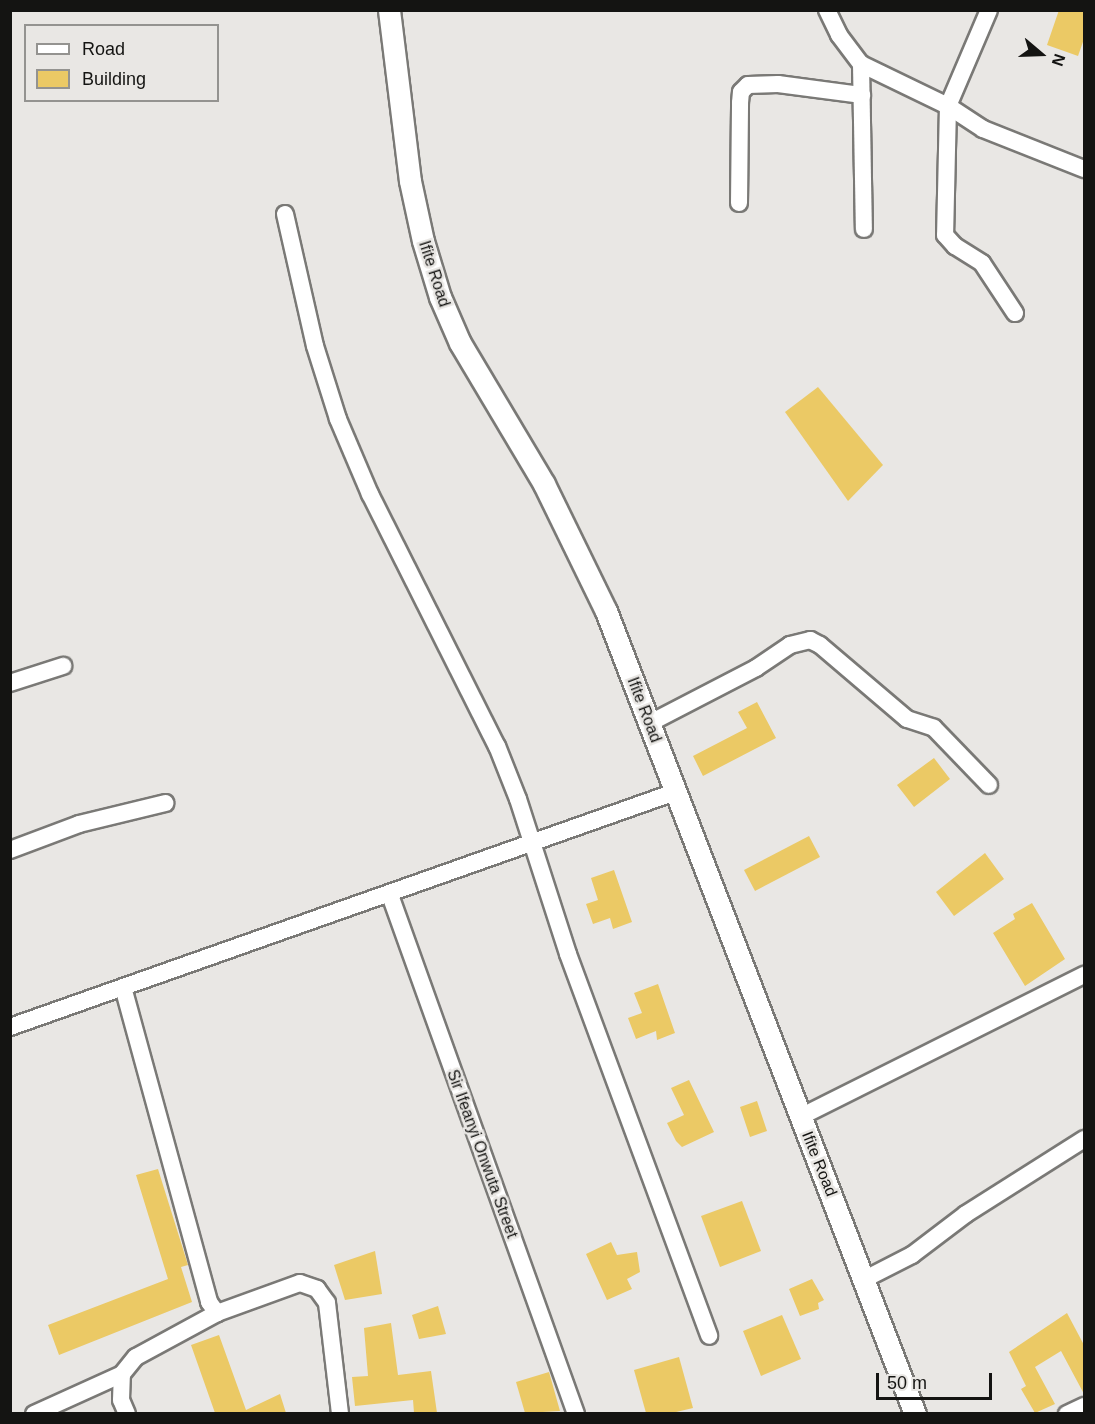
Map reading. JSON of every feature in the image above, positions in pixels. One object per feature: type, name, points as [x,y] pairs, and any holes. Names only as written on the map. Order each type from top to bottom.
[{"type":"street","name":"Ifite Road","points":[[389,10],[410,181],[423,241],[440,297],[460,343],[544,484],[606,611],[760,1005],[800,1117],[865,1279],[915,1413]]},
{"type":"street","points":[[827,10],[839,35],[861,64],[948,106],[983,129],[1084,169]]},
{"type":"street","points":[[989,10],[948,106],[945,236],[955,246],[982,263],[1015,313]]},
{"type":"street","points":[[861,64],[864,229]]},
{"type":"street","points":[[739,203],[740,104],[741,93],[748,85],[778,84],[862,95]]},
{"type":"street","points":[[285,214],[315,346],[338,419],[370,494],[497,746],[568,954],[709,1336]]},
{"type":"street","points":[[650,723],[756,668],[790,645],[810,640],[827,651],[907,719],[934,728],[989,786]]},
{"type":"street","points":[[10,683],[63,666]]},
{"type":"street","points":[[10,1027],[390,895],[675,792]]},
{"type":"street","points":[[10,850],[79,824],[166,802]]},
{"type":"street","name":"Sir Ifeanyi Onwuta Street","points":[[390,895],[576,1413]]},
{"type":"street","points":[[800,1117],[1084,975]]},
{"type":"street","points":[[123,987],[209,1302],[217,1313]]},
{"type":"street","points":[[865,1279],[912,1255],[966,1214],[1084,1139]]},
{"type":"street","points":[[34,1413],[122,1374],[136,1357],[217,1313],[300,1283],[317,1289],[327,1303],[340,1413]]},
{"type":"street","points":[[122,1374],[121,1400],[128,1413]]},
{"type":"street","points":[[1067,1413],[1084,1406]]},
{"type":"building","points":[[1059,10],[1084,10],[1084,39],[1078,56],[1047,45]]},
{"type":"building","points":[[818,387],[883,465],[848,501],[785,412]]},
{"type":"building","points":[[757,702],[776,738],[703,776],[693,756],[747,728],[738,712]]},
{"type":"building","points":[[934,758],[950,779],[914,807],[897,785]]},
{"type":"building","points":[[809,836],[820,857],[755,891],[744,870]]},
{"type":"building","points":[[985,853],[1004,879],[954,916],[936,892]]},
{"type":"building","points":[[614,870],[632,922],[613,929],[610,918],[593,924],[586,904],[598,900],[591,878]]},
{"type":"building","points":[[1032,903],[1065,959],[1025,986],[993,933],[1015,919],[1013,914]]},
{"type":"building","points":[[658,984],[675,1033],[657,1040],[656,1031],[636,1039],[628,1018],[642,1013],[634,993]]},
{"type":"building","points":[[689,1080],[714,1132],[682,1147],[676,1141],[667,1123],[684,1115],[671,1088]]},
{"type":"building","points":[[757,1101],[767,1131],[750,1137],[740,1107]]},
{"type":"building","points":[[158,1169],[188,1265],[181,1267],[192,1302],[59,1355],[48,1325],[168,1279],[136,1175]]},
{"type":"building","points":[[742,1201],[761,1251],[720,1267],[701,1216]]},
{"type":"building","points":[[611,1242],[617,1255],[637,1252],[640,1272],[627,1279],[632,1289],[607,1300],[586,1254]]},
{"type":"building","points":[[375,1251],[382,1294],[345,1300],[334,1265]]},
{"type":"building","points":[[812,1279],[824,1300],[818,1303],[819,1309],[800,1316],[789,1289]]},
{"type":"building","points":[[438,1306],[446,1334],[419,1339],[412,1315]]},
{"type":"building","points":[[1067,1313],[1084,1345],[1084,1394],[1061,1351],[1035,1367],[1055,1404],[1035,1413],[1021,1389],[1026,1386],[1009,1352]]},
{"type":"building","points":[[782,1315],[801,1359],[761,1376],[743,1331]]},
{"type":"building","points":[[391,1323],[398,1375],[431,1371],[437,1413],[414,1413],[413,1400],[355,1406],[352,1377],[368,1376],[364,1328]]},
{"type":"building","points":[[219,1335],[246,1410],[280,1394],[286,1413],[215,1413],[191,1345]]},
{"type":"building","points":[[679,1357],[693,1408],[672,1413],[646,1413],[634,1370]]},
{"type":"building","points":[[549,1372],[560,1411],[525,1413],[516,1382]]}]
